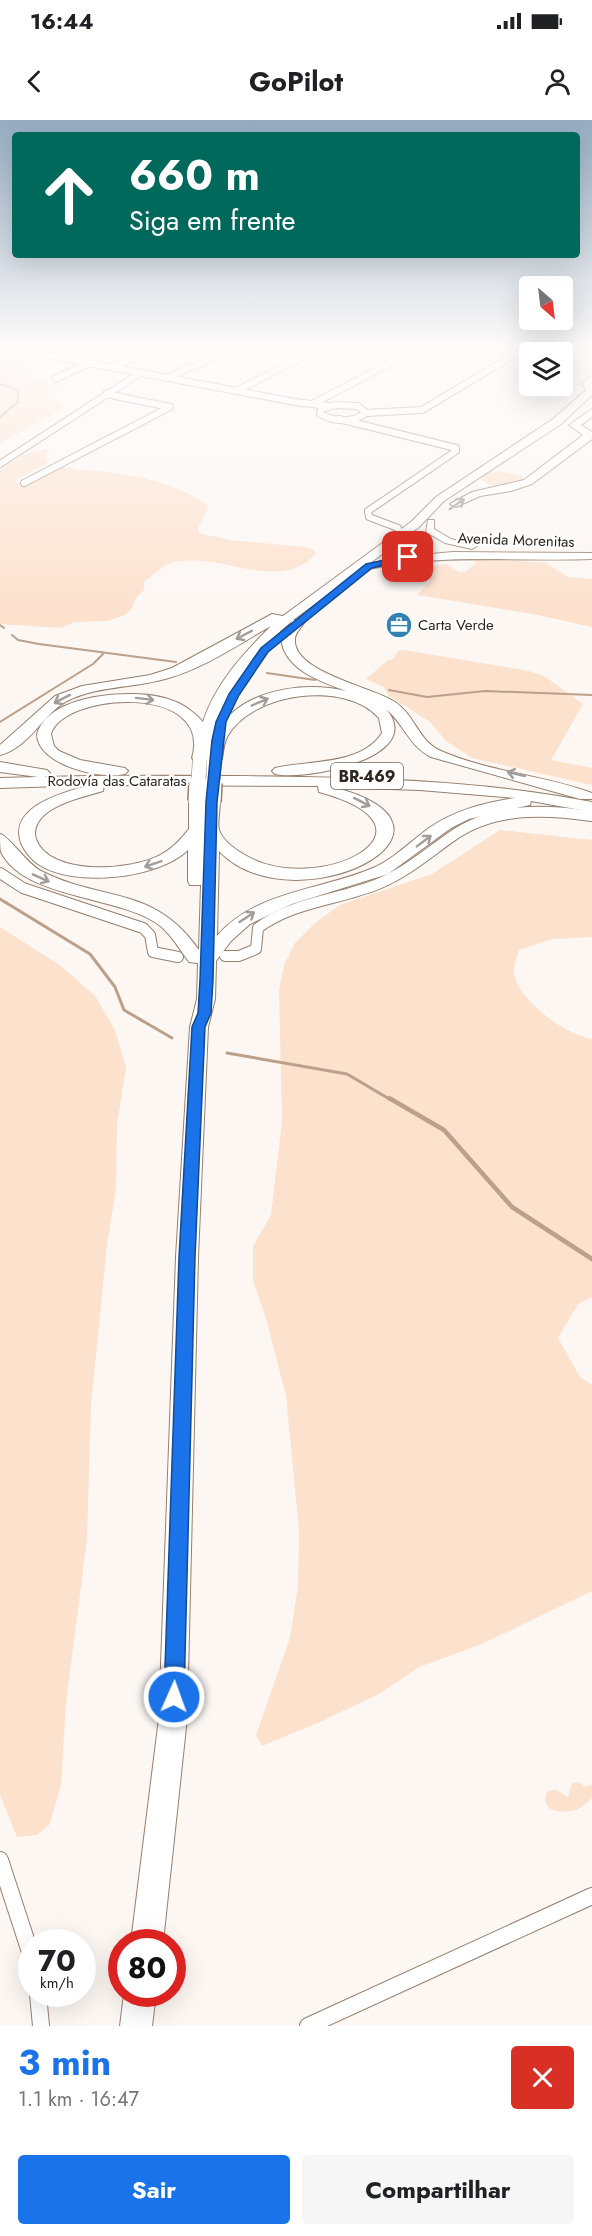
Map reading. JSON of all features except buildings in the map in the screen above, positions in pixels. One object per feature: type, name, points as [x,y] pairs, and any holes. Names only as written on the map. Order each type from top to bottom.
[{"type":"highway","points":[[210,740],[248,671],[265,650],[426,521],[438,501],[531,438]]},
{"type":"highway","points":[[579,438],[579,443]]},
{"type":"highway","points":[[149,1929],[173,1718],[187,1257],[199,1027],[204,1013],[202,958],[204,801],[214,707],[244,658],[253,648],[314,598],[400,536],[471,494],[523,485],[586,438]]},
{"type":"highway","points":[[0,751],[20,737],[40,712],[54,702],[72,694],[161,676],[186,667],[314,598]]},
{"type":"highway","points":[[297,623],[288,637],[288,646],[295,660],[320,675],[393,706],[413,738],[427,750],[460,762],[524,776],[592,799]]},
{"type":"highway","points":[[210,740],[252,705],[295,693],[325,693],[353,698],[375,708],[387,720],[389,729],[386,738],[364,753],[329,764],[259,774]]},
{"type":"highway","points":[[140,773],[88,767],[64,759],[46,744],[45,730],[55,717],[75,707],[110,699],[140,698],[166,703],[186,712],[210,740]]},
{"type":"highway","points":[[0,766],[47,774]]},
{"type":"highway","name":"Rodovía das Cataratas","points":[[0,775],[259,774],[450,780],[592,799]]},
{"type":"highway","points":[[157,781],[117,784],[55,801],[40,810],[30,821],[26,833],[29,845],[38,856],[63,868],[86,872],[116,872],[146,867],[166,860],[204,829]]},
{"type":"highway","points":[[204,829],[238,859],[264,869],[295,873],[327,871],[355,863],[375,851],[385,836],[385,825],[380,815],[356,799],[309,786],[244,781]]},
{"type":"highway","name":"Rodovía das Cataratas","points":[[0,783],[244,781],[441,786],[592,807]]},
{"type":"highway","points":[[202,958],[227,933],[262,908],[374,873],[404,857],[446,825],[466,815],[507,804],[554,800]]},
{"type":"highway","points":[[0,839],[11,858],[33,874],[50,882],[128,902],[160,918],[202,958]]},
{"type":"highway","points":[[136,2026],[138,2007]]},
{"type":"main road","name":"Avenida Morenitas","points":[[426,521],[429,530],[437,536],[459,544],[546,553],[592,551]]},
{"type":"main road","name":"Avenida Morenitas","points":[[369,566],[400,559],[451,553],[544,558],[592,556]]},
{"type":"street","points":[[0,464],[39,438]]},
{"type":"street","points":[[24,483],[111,438]]},
{"type":"street","points":[[400,536],[398,528],[369,517],[368,512],[456,451],[456,448],[415,438]]},
{"type":"street","points":[[388,524],[426,521]]},
{"type":"street","points":[[0,873],[23,888],[143,928],[150,935],[150,948],[153,952],[202,958],[239,956],[256,949],[258,928],[272,918],[384,882],[404,871],[462,830],[479,822],[503,815],[532,812],[592,816]]},
{"type":"street","points":[[0,1860],[23,1929]]},
{"type":"street","points":[[308,2026],[592,1896]]},
{"type":"street","points":[[39,2007],[41,2026]]},
{"type":"shaded area","points":[[0,438],[9,438],[0,443]]},
{"type":"shaded area","points":[[49,449],[45,456],[48,463],[15,481],[17,483],[31,483],[61,468],[68,467],[148,479],[180,490],[209,506],[198,528],[199,533],[230,540],[305,547],[314,550],[316,554],[301,566],[284,571],[246,569],[208,561],[189,560],[171,563],[144,582],[144,590],[125,615],[107,621],[74,622],[61,628],[0,624],[0,470],[23,456]]},
{"type":"shaded area","points":[[500,471],[522,476],[524,481],[496,486],[481,479],[487,473]]},
{"type":"shaded area","points":[[474,558],[546,563],[568,577],[592,579],[592,627],[533,614],[417,595],[431,580],[425,576],[423,570],[429,566],[447,564],[459,572],[465,572],[476,563]]},
{"type":"shaded area","points":[[404,650],[529,671],[544,676],[583,704],[551,760],[592,768],[592,785],[472,758],[446,741],[430,722],[388,695],[384,687],[366,679],[388,660],[393,659],[398,651]]},
{"type":"shaded area","points":[[500,830],[592,840],[592,937],[552,939],[519,950],[514,973],[517,984],[524,995],[545,1015],[569,1031],[592,1039],[592,1297],[578,1304],[558,1338],[580,1377],[592,1385],[592,1591],[482,1644],[419,1667],[379,1694],[262,1746],[256,1735],[290,1638],[298,1586],[299,1530],[286,1396],[266,1318],[253,1281],[253,1246],[271,1215],[282,1121],[279,990],[284,965],[295,943],[315,923],[340,905],[432,874]]},
{"type":"shaded area","points":[[0,927],[61,966],[95,996],[115,1030],[126,1068],[117,1124],[116,1189],[107,1244],[91,1405],[87,1538],[66,1703],[61,1785],[49,1825],[37,1835],[17,1837],[0,1795]]},
{"type":"shaded area","points":[[579,1782],[585,1787],[592,1784],[592,1798],[582,1807],[566,1812],[549,1808],[545,1799],[547,1792],[554,1789],[568,1797],[572,1783]]},
{"type":"waterway","points":[[0,625],[4,628]]},
{"type":"waterway","points":[[12,635],[18,640],[39,644],[176,662]]},
{"type":"waterway","points":[[0,722],[93,664],[103,654]]},
{"type":"waterway","points":[[267,673],[315,680]]},
{"type":"waterway","points":[[389,690],[427,697],[485,691],[592,695]]},
{"type":"waterway","points":[[0,899],[90,954],[115,987],[124,1010],[172,1038]]},
{"type":"waterway","points":[[227,1053],[347,1074],[391,1100]]},
{"type":"waterway","points":[[389,1098],[444,1130],[512,1207],[592,1259]]},
{"type":"place","name":"Carta Verde","points":[[399,625]]},
{"type":"route","points":[[174,1697],[187,1257],[199,1027],[204,1013],[207,980],[212,802],[217,740],[221,722],[234,694],[248,671],[265,650],[369,566],[408,557]]}]
